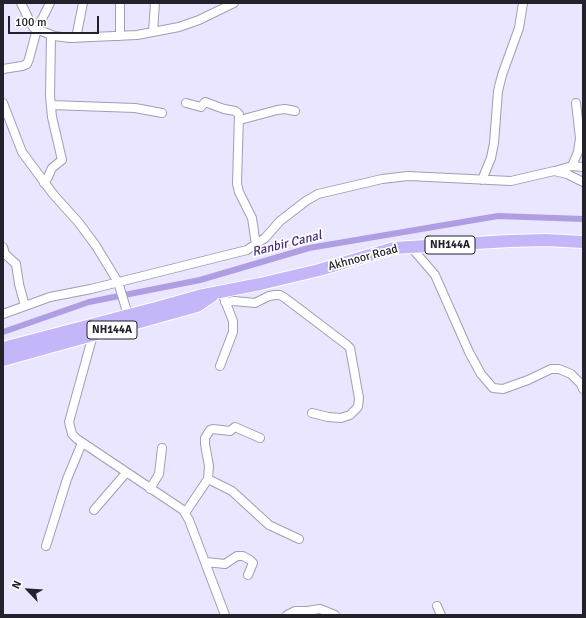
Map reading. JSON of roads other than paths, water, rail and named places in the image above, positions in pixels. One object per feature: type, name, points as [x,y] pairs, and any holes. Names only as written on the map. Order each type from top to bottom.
[{"type":"highway","name":"Akhnoor Road","points":[[3,360],[197,306],[221,295],[319,270],[382,250],[509,241],[546,240],[583,242]]},
{"type":"highway","name":"Akhnoor Road","points":[[3,348],[198,296],[221,295]]},
{"type":"street","points":[[21,3],[31,24],[37,29],[51,35],[76,38],[120,36],[179,27],[199,20],[234,3]]},
{"type":"street","points":[[3,69],[27,64],[37,29],[50,3]]},
{"type":"street","points":[[76,38],[83,3]]},
{"type":"street","points":[[120,3],[120,36]]},
{"type":"street","points":[[153,32],[155,3]]},
{"type":"street","points":[[482,180],[491,158],[494,143],[498,91],[502,75],[519,28],[523,3]]},
{"type":"street","points":[[44,183],[52,168],[62,160],[51,105],[51,35]]},
{"type":"street","points":[[186,104],[201,107],[204,102],[235,111],[239,114],[237,184],[239,192],[252,218],[256,245]]},
{"type":"street","points":[[3,103],[22,152],[44,183],[79,223],[96,246],[118,282],[128,315]]},
{"type":"street","points":[[572,166],[578,152],[580,138],[576,103]]},
{"type":"street","points":[[51,105],[135,108],[162,113]]},
{"type":"street","points":[[240,120],[277,110],[285,109],[295,111]]},
{"type":"street","points":[[3,123],[7,115]]},
{"type":"street","points":[[3,314],[50,297],[247,250],[265,238],[280,221],[318,194],[382,179],[408,176],[511,180],[572,166],[583,167]]},
{"type":"street","points":[[554,171],[567,174],[583,182]]},
{"type":"street","points":[[3,247],[5,254],[16,264],[19,284],[25,306]]},
{"type":"street","points":[[410,247],[435,275],[469,352],[481,374],[493,388],[503,389],[528,380],[551,369],[559,369],[571,374],[581,384],[583,389]]},
{"type":"street","points":[[221,295],[234,301],[255,303],[275,294],[280,295],[350,348],[359,398],[358,407],[350,415],[341,418],[312,413]]},
{"type":"street","points":[[220,366],[231,337],[233,326],[233,321],[221,295]]},
{"type":"street","points":[[92,335],[69,422],[72,434],[82,443],[126,473],[180,507],[189,520],[225,615]]},
{"type":"street","points":[[185,513],[208,478],[209,466],[205,438],[210,430],[230,431],[235,427],[260,438]]},
{"type":"street","points":[[46,546],[68,479],[82,443]]},
{"type":"street","points":[[150,489],[161,466],[162,448]]},
{"type":"street","points":[[94,510],[126,473]]},
{"type":"street","points":[[208,478],[232,491],[269,525],[299,539]]},
{"type":"street","points":[[206,562],[225,564],[237,556],[242,556],[253,563],[248,575]]},
{"type":"street","points":[[437,606],[441,615]]},
{"type":"street","points":[[287,615],[292,612],[320,609],[336,615]]},
{"type":"waterway","name":"Ranbir Canal","points":[[3,332],[89,302],[200,280],[309,248],[498,216],[583,219]]}]
